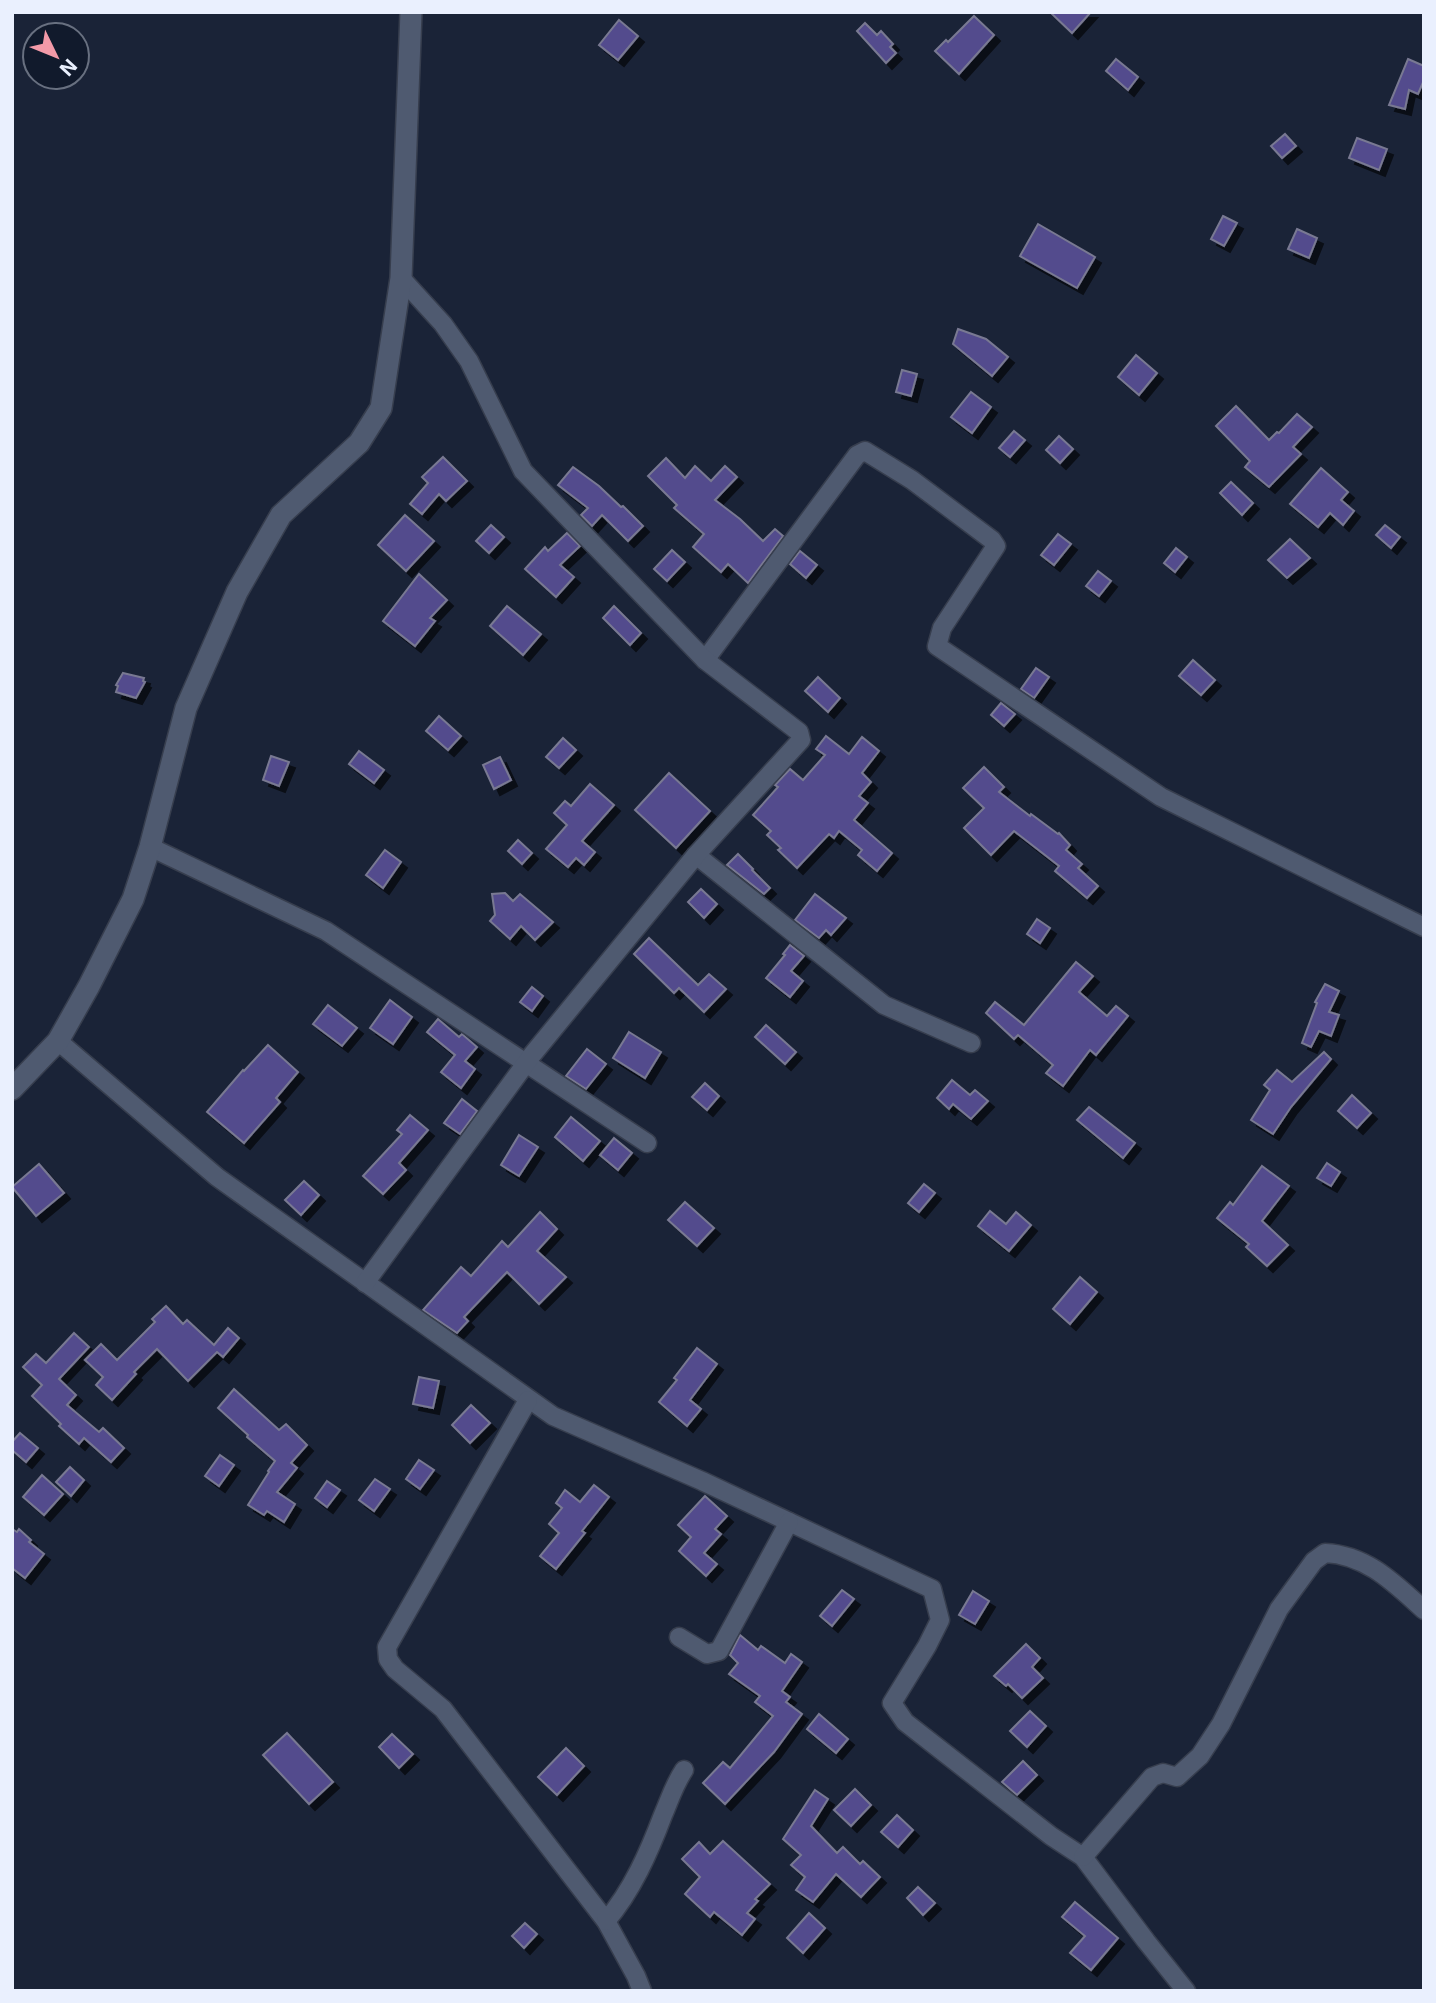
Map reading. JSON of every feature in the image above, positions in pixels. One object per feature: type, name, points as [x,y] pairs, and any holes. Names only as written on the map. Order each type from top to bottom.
[{"type":"street","points":[[12,1089],[58,1041],[133,899],[150,847],[186,708],[237,592],[281,516],[359,443],[381,408],[401,278],[411,12]]},
{"type":"street","points":[[365,1283],[526,1063],[696,855],[801,740],[799,733],[705,660],[523,471],[469,361],[443,324],[401,278]]},
{"type":"street","points":[[705,660],[857,455],[865,451],[912,480],[992,540],[996,546],[942,628],[937,646],[1161,797],[1424,927]]},
{"type":"street","points":[[150,847],[326,931],[647,1143]]},
{"type":"street","points":[[696,855],[884,1005],[971,1043]]},
{"type":"street","points":[[58,1041],[217,1177],[552,1416],[702,1481],[932,1589],[940,1620],[892,1703],[905,1722],[1051,1836],[1083,1857],[1186,1991]]},
{"type":"street","points":[[528,1400],[387,1647],[388,1659],[395,1669],[443,1709],[606,1921],[642,1991]]},
{"type":"street","points":[[679,1637],[707,1654],[719,1651],[789,1522]]},
{"type":"street","points":[[1083,1857],[1152,1777],[1163,1773],[1177,1777],[1200,1756],[1220,1724],[1279,1609],[1314,1561],[1325,1552],[1364,1562],[1424,1610]]},
{"type":"street","points":[[606,1921],[620,1905],[637,1874],[674,1786],[684,1770]]},
{"type":"building","points":[[1050,12],[1091,12],[1072,33]]},
{"type":"building","points":[[974,16],[994,35],[959,74],[935,51]]},
{"type":"building","points":[[619,20],[638,36],[618,60],[599,45]]},
{"type":"building","points":[[865,23],[877,35],[881,31],[893,44],[890,47],[896,53],[886,63],[857,31]]},
{"type":"building","points":[[1116,59],[1138,77],[1128,90],[1106,71]]},
{"type":"building","points":[[1408,59],[1424,66],[1424,80],[1418,94],[1409,90],[1405,109],[1389,105]]},
{"type":"building","points":[[1285,134],[1296,146],[1282,158],[1271,146]]},
{"type":"building","points":[[1357,138],[1387,149],[1379,170],[1349,158]]},
{"type":"building","points":[[1223,216],[1237,223],[1224,246],[1211,239]]},
{"type":"building","points":[[1038,224],[1095,257],[1077,288],[1020,256]]},
{"type":"building","points":[[1297,229],[1317,238],[1309,258],[1288,249]]},
{"type":"building","points":[[958,329],[986,339],[1008,357],[992,376],[953,344]]},
{"type":"building","points":[[1136,355],[1157,373],[1139,395],[1118,377]]},
{"type":"building","points":[[902,370],[917,374],[911,396],[896,392]]},
{"type":"building","points":[[971,392],[991,407],[972,433],[951,417]]},
{"type":"building","points":[[1236,406],[1269,440],[1297,414],[1312,427],[1293,447],[1301,454],[1269,487],[1245,467],[1250,461],[1216,426]]},
{"type":"building","points":[[1014,431],[1025,440],[1010,457],[999,448]]},
{"type":"building","points":[[1059,436],[1073,449],[1060,463],[1046,450]]},
{"type":"building","points":[[443,457],[467,481],[446,501],[439,494],[422,514],[410,504],[428,483],[422,477]]},
{"type":"building","points":[[666,458],[685,478],[695,466],[711,481],[725,466],[737,477],[715,500],[763,541],[775,529],[783,536],[748,583],[728,564],[721,572],[693,547],[704,534],[674,508],[677,505],[648,476]]},
{"type":"building","points":[[573,467],[623,506],[643,526],[628,541],[602,515],[592,526],[581,515],[588,508],[558,485]]},
{"type":"building","points":[[1321,468],[1348,492],[1341,500],[1354,511],[1343,525],[1330,513],[1318,527],[1290,504]]},
{"type":"building","points":[[1231,482],[1253,503],[1242,515],[1220,493]]},
{"type":"building","points":[[405,515],[434,541],[406,571],[378,545]]},
{"type":"building","points":[[491,525],[504,537],[489,553],[476,541]]},
{"type":"building","points":[[1385,525],[1400,537],[1391,548],[1376,535]]},
{"type":"building","points":[[567,533],[580,546],[560,565],[574,577],[556,597],[525,569],[545,547],[548,551]]},
{"type":"building","points":[[1058,534],[1071,544],[1054,565],[1041,555]]},
{"type":"building","points":[[1290,539],[1310,558],[1287,578],[1268,560]]},
{"type":"building","points":[[1176,548],[1187,557],[1175,572],[1164,563]]},
{"type":"building","points":[[672,550],[685,562],[667,581],[654,569]]},
{"type":"building","points":[[800,551],[817,565],[806,578],[790,564]]},
{"type":"building","points":[[1098,571],[1111,581],[1099,596],[1086,586]]},
{"type":"building","points":[[419,574],[447,600],[430,618],[435,621],[415,646],[383,621]]},
{"type":"building","points":[[507,606],[541,634],[523,655],[490,626]]},
{"type":"building","points":[[614,606],[641,633],[630,645],[603,618]]},
{"type":"building","points":[[1193,660],[1215,680],[1201,695],[1179,676]]},
{"type":"building","points":[[1036,668],[1049,677],[1034,698],[1021,689]]},
{"type":"building","points":[[123,673],[144,678],[145,682],[136,698],[116,692],[116,685]]},
{"type":"building","points":[[818,677],[840,698],[828,712],[805,691]]},
{"type":"building","points":[[1001,703],[1015,714],[1004,726],[991,715]]},
{"type":"building","points":[[439,716],[461,736],[448,750],[426,731]]},
{"type":"building","points":[[826,736],[849,754],[862,737],[879,751],[862,773],[871,782],[859,796],[868,803],[854,820],[892,853],[877,871],[858,855],[862,850],[839,831],[834,838],[829,834],[797,868],[767,835],[771,831],[753,815],[790,769],[803,780],[825,755],[816,749]]},
{"type":"building","points":[[563,738],[576,750],[559,768],[546,757]]},
{"type":"building","points":[[359,751],[384,770],[374,783],[349,764]]},
{"type":"building","points":[[271,756],[289,762],[279,786],[263,780]]},
{"type":"building","points":[[500,757],[511,780],[494,789],[483,765]]},
{"type":"building","points":[[984,767],[1004,787],[999,792],[1030,816],[1031,814],[1059,833],[1070,845],[1066,850],[1082,864],[1078,868],[1098,886],[1087,898],[1055,871],[1059,866],[1014,831],[991,855],[964,828],[984,808],[963,788]]},
{"type":"building","points":[[669,773],[710,811],[676,848],[635,810]]},
{"type":"building","points":[[590,784],[614,805],[582,841],[595,852],[584,865],[576,858],[568,867],[546,849],[567,825],[554,813],[565,801],[571,806]]},
{"type":"building","points":[[518,840],[532,853],[522,864],[508,851]]},
{"type":"building","points":[[385,850],[401,862],[383,888],[366,875]]},
{"type":"building","points":[[738,854],[770,888],[764,894],[727,865]]},
{"type":"building","points":[[701,889],[717,904],[704,918],[688,902]]},
{"type":"building","points":[[505,893],[513,901],[520,894],[553,922],[535,940],[521,926],[510,939],[490,921],[495,915],[492,894]]},
{"type":"building","points":[[815,894],[846,918],[831,935],[826,930],[819,938],[795,920]]},
{"type":"building","points":[[1037,919],[1050,928],[1040,943],[1027,934]]},
{"type":"building","points":[[649,938],[698,985],[709,974],[726,989],[704,1012],[679,988],[674,993],[634,954]]},
{"type":"building","points":[[790,945],[804,956],[791,971],[803,981],[790,997],[766,978]]},
{"type":"building","points":[[1076,962],[1093,976],[1079,992],[1107,1016],[1116,1006],[1128,1016],[1096,1055],[1090,1050],[1063,1086],[1046,1073],[1053,1065],[1018,1035],[1014,1039],[986,1013],[995,1002],[1024,1025]]},
{"type":"building","points":[[1325,984],[1339,991],[1329,1012],[1339,1015],[1331,1036],[1319,1031],[1311,1047],[1302,1043],[1317,1003],[1315,1002]]},
{"type":"building","points":[[532,987],[543,996],[532,1011],[520,1002]]},
{"type":"building","points":[[390,1000],[412,1017],[393,1044],[370,1028]]},
{"type":"building","points":[[328,1005],[357,1028],[342,1046],[313,1024]]},
{"type":"building","points":[[438,1019],[459,1037],[462,1034],[477,1047],[465,1061],[475,1069],[461,1088],[441,1072],[455,1055],[427,1032]]},
{"type":"building","points":[[766,1025],[796,1052],[785,1064],[755,1037]]},
{"type":"building","points":[[629,1032],[661,1052],[645,1078],[613,1058]]},
{"type":"building","points":[[268,1045],[298,1072],[276,1098],[280,1102],[244,1143],[207,1112]]},
{"type":"building","points":[[587,1049],[606,1064],[586,1089],[566,1076]]},
{"type":"building","points":[[1324,1052],[1331,1059],[1291,1107],[1273,1134],[1251,1120],[1270,1090],[1264,1085],[1277,1070],[1292,1082]]},
{"type":"building","points":[[952,1080],[970,1095],[975,1090],[988,1101],[971,1119],[953,1104],[949,1109],[937,1098]]},
{"type":"building","points":[[705,1083],[719,1096],[707,1110],[692,1097]]},
{"type":"building","points":[[1352,1095],[1371,1113],[1357,1128],[1338,1111]]},
{"type":"building","points":[[462,1099],[477,1111],[460,1134],[444,1123]]},
{"type":"building","points":[[1089,1107],[1135,1143],[1123,1158],[1077,1120]]},
{"type":"building","points":[[410,1115],[428,1130],[399,1163],[406,1170],[383,1194],[363,1176],[402,1134],[397,1130]]},
{"type":"building","points":[[571,1117],[600,1141],[583,1161],[555,1137]]},
{"type":"building","points":[[519,1135],[538,1147],[519,1176],[501,1165]]},
{"type":"building","points":[[614,1138],[632,1153],[618,1170],[600,1155]]},
{"type":"building","points":[[1327,1163],[1340,1172],[1331,1186],[1317,1178]]},
{"type":"building","points":[[39,1164],[64,1193],[36,1216],[12,1187]]},
{"type":"building","points":[[1262,1166],[1289,1186],[1262,1221],[1288,1245],[1267,1266],[1246,1247],[1249,1244],[1217,1218],[1230,1202],[1233,1205]]},
{"type":"building","points":[[304,1181],[319,1195],[301,1215],[285,1200]]},
{"type":"building","points":[[924,1184],[935,1193],[919,1212],[908,1203]]},
{"type":"building","points":[[685,1202],[714,1228],[697,1246],[668,1220]]},
{"type":"building","points":[[990,1211],[1006,1224],[1016,1212],[1031,1225],[1009,1251],[978,1226]]},
{"type":"building","points":[[540,1212],[557,1229],[537,1251],[566,1277],[539,1304],[507,1272],[464,1317],[468,1321],[457,1333],[423,1310],[461,1267],[471,1276],[502,1241],[508,1247]]},
{"type":"building","points":[[1080,1277],[1097,1292],[1070,1324],[1053,1309]]},
{"type":"building","points":[[166,1306],[183,1324],[187,1320],[214,1345],[228,1328],[239,1338],[223,1357],[217,1352],[188,1381],[157,1349],[112,1400],[96,1385],[103,1377],[85,1360],[101,1344],[117,1360],[155,1322],[152,1319]]},
{"type":"building","points":[[74,1333],[89,1347],[59,1379],[76,1395],[67,1405],[99,1432],[103,1428],[124,1448],[111,1462],[84,1438],[79,1444],[59,1426],[61,1424],[32,1396],[42,1385],[23,1367],[36,1354],[46,1363]]},
{"type":"building","points":[[697,1348],[717,1364],[690,1400],[701,1409],[687,1426],[659,1402]]},
{"type":"building","points":[[419,1377],[439,1381],[433,1408],[413,1404]]},
{"type":"building","points":[[234,1389],[279,1430],[286,1424],[307,1445],[291,1463],[297,1468],[277,1492],[295,1504],[284,1522],[267,1511],[264,1515],[248,1505],[275,1461],[218,1408]]},
{"type":"building","points":[[471,1405],[490,1423],[470,1443],[452,1425]]},
{"type":"building","points":[[20,1433],[38,1448],[26,1462],[12,1450],[12,1442]]},
{"type":"building","points":[[220,1455],[234,1465],[219,1486],[205,1476]]},
{"type":"building","points":[[419,1460],[434,1470],[420,1489],[406,1479]]},
{"type":"building","points":[[70,1467],[84,1480],[71,1496],[56,1482]]},
{"type":"building","points":[[42,1475],[63,1494],[44,1515],[23,1497]]},
{"type":"building","points":[[375,1479],[390,1489],[374,1511],[359,1500]]},
{"type":"building","points":[[327,1481],[340,1490],[327,1507],[315,1498]]},
{"type":"building","points":[[594,1485],[609,1497],[556,1569],[540,1556],[559,1533],[549,1524],[562,1508],[556,1503],[565,1490],[580,1502]]},
{"type":"building","points":[[705,1496],[727,1516],[715,1529],[721,1534],[704,1553],[717,1564],[706,1576],[679,1551],[691,1537],[678,1525]]},
{"type":"building","points":[[12,1529],[17,1532],[19,1529],[31,1540],[29,1542],[44,1554],[25,1578],[12,1568]]},
{"type":"building","points":[[842,1590],[854,1599],[832,1626],[820,1616]]},
{"type":"building","points":[[973,1591],[989,1601],[975,1624],[959,1615]]},
{"type":"building","points":[[740,1635],[758,1650],[761,1646],[785,1663],[791,1654],[802,1662],[782,1691],[790,1697],[786,1702],[802,1714],[774,1752],[725,1804],[703,1783],[723,1762],[730,1768],[773,1716],[755,1702],[760,1696],[729,1674],[738,1663],[730,1655]]},
{"type":"building","points":[[1026,1644],[1040,1658],[1032,1667],[1043,1678],[1022,1698],[1008,1684],[1006,1686],[994,1676]]},
{"type":"building","points":[[1030,1711],[1046,1726],[1027,1747],[1010,1731]]},
{"type":"building","points":[[819,1714],[848,1739],[836,1753],[807,1729]]},
{"type":"building","points":[[287,1733],[333,1782],[309,1804],[263,1755]]},
{"type":"building","points":[[392,1734],[413,1754],[399,1768],[379,1747]]},
{"type":"building","points":[[566,1748],[584,1766],[557,1795],[538,1777]]},
{"type":"building","points":[[1023,1761],[1037,1775],[1017,1795],[1002,1782]]},
{"type":"building","points":[[855,1789],[871,1805],[851,1826],[834,1810]]},
{"type":"building","points":[[815,1790],[828,1799],[811,1826],[837,1853],[843,1847],[860,1864],[863,1861],[880,1877],[861,1897],[836,1874],[813,1902],[796,1890],[805,1877],[791,1865],[801,1855],[783,1839]]},
{"type":"building","points":[[897,1815],[913,1830],[898,1847],[881,1832]]},
{"type":"building","points":[[723,1841],[770,1884],[755,1899],[758,1901],[747,1913],[755,1919],[742,1935],[714,1912],[710,1917],[685,1894],[700,1877],[682,1859],[699,1842],[710,1854]]},
{"type":"building","points":[[918,1887],[935,1903],[923,1915],[907,1898]]},
{"type":"building","points":[[1075,1902],[1118,1938],[1091,1970],[1070,1953],[1085,1936],[1062,1917]]},
{"type":"building","points":[[809,1913],[825,1928],[803,1953],[787,1938]]},
{"type":"building","points":[[525,1923],[537,1934],[524,1948],[512,1936]]}]
